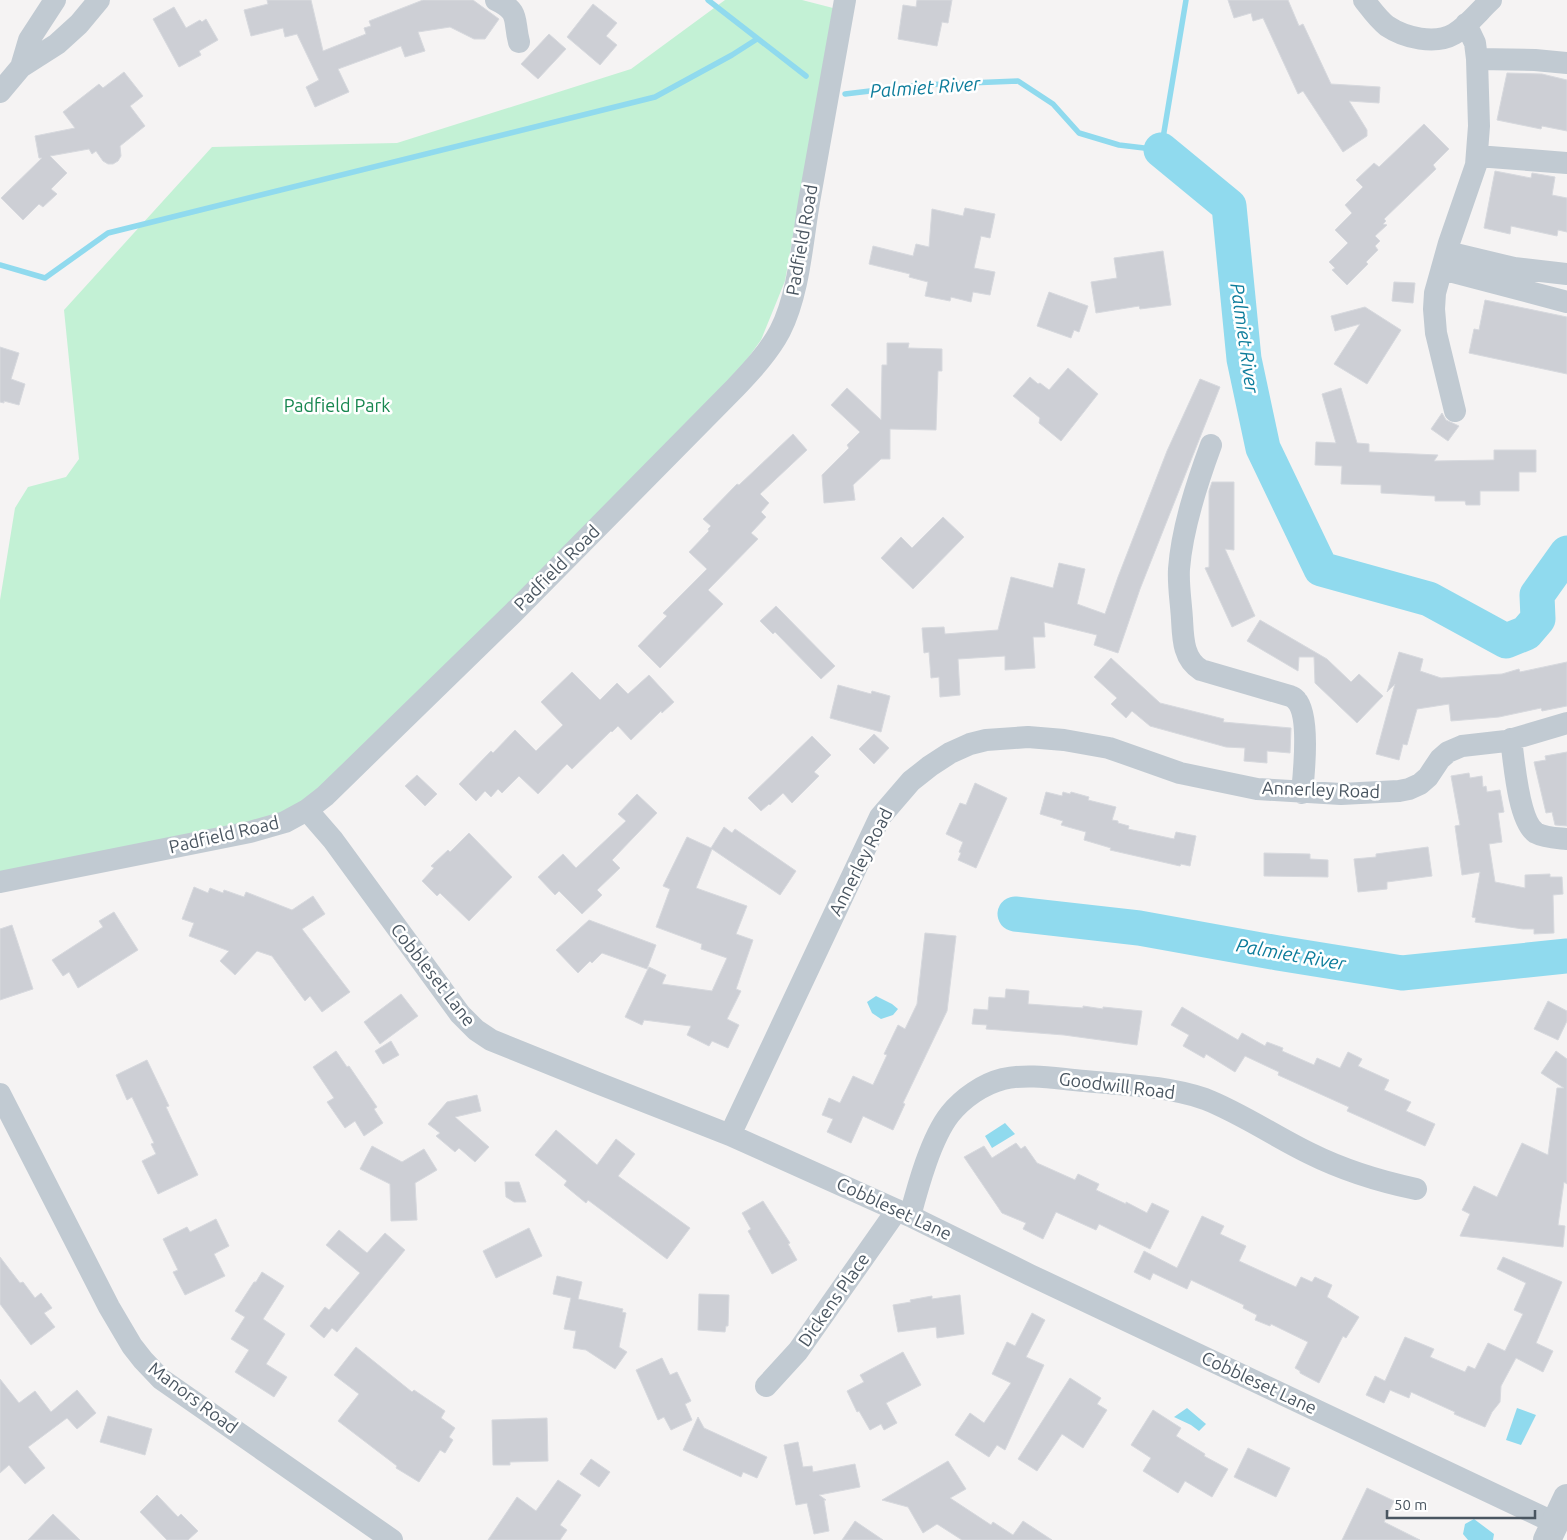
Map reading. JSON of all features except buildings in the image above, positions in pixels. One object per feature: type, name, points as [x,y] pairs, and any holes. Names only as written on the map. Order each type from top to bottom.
[{"type":"street","points":[[21,67],[29,40],[55,0]]},
{"type":"street","points":[[0,92],[21,67],[57,44],[79,24],[99,0]]},
{"type":"street","points":[[496,0],[513,11],[519,42]]},
{"type":"street","name":"Padfield Road","points":[[0,882],[250,832],[285,822],[307,810],[366,758],[512,614],[736,387],[756,366],[780,331],[795,284],[845,0]]},
{"type":"street","points":[[1364,0],[1377,17],[1387,26],[1414,37],[1432,40],[1454,34],[1491,0]]},
{"type":"street","points":[[1455,411],[1436,333],[1435,293],[1476,165],[1479,126],[1478,60],[1476,43],[1466,24]]},
{"type":"street","points":[[1478,60],[1535,60],[1567,63]]},
{"type":"street","points":[[1477,156],[1567,163]]},
{"type":"street","points":[[1444,261],[1567,274]]},
{"type":"street","points":[[1444,261],[1567,302]]},
{"type":"street","points":[[1210,445],[1185,531],[1180,564],[1183,639],[1190,662],[1201,670],[1290,696],[1297,700],[1301,709],[1306,742],[1302,793]]},
{"type":"street","name":"Annerley Road","points":[[730,1134],[880,817],[911,781],[950,753],[970,744],[986,740],[1028,737],[1064,740],[1109,748],[1180,773],[1258,789],[1341,794],[1409,789],[1420,784],[1428,777],[1440,759],[1448,752],[1462,746],[1511,739],[1567,723]]},
{"type":"street","points":[[1511,739],[1523,811],[1528,824],[1542,835],[1567,839]]},
{"type":"street","name":"Cobbleset Lane","points":[[307,810],[333,840],[460,1014],[476,1030],[507,1047],[730,1134],[904,1213],[1551,1532]]},
{"type":"street","name":"Goodwill Road","points":[[904,1213],[949,1115],[964,1099],[980,1089],[1001,1080],[1023,1076],[1155,1088],[1205,1099],[1308,1153],[1350,1172],[1378,1181],[1416,1189]]},
{"type":"street","name":"Manors Road","points":[[0,1094],[109,1307],[143,1360],[161,1379],[392,1540]]},
{"type":"street","name":"Dickens Place","points":[[766,1386],[798,1351],[904,1213]]},
{"type":"street","points":[[1551,1532],[1567,1498]]},
{"type":"green space","name":"Padfield Park","points":[[725,0],[802,0],[833,8],[785,281],[761,340],[730,383],[338,776],[269,826],[0,872],[0,600],[15,508],[28,487],[66,477],[79,459],[64,310],[212,147],[397,143],[631,69]]},
{"type":"water","points":[[876,996],[898,1009],[893,1015],[881,1019],[872,1013],[867,1002]]},
{"type":"water","points":[[1005,1123],[1015,1134],[992,1148],[985,1136]]},
{"type":"water","points":[[1187,1408],[1206,1424],[1199,1431],[1174,1417]]},
{"type":"water","points":[[1517,1408],[1536,1415],[1521,1445],[1506,1440]]},
{"type":"water","points":[[1474,1519],[1494,1534],[1493,1540],[1468,1540],[1463,1534],[1465,1524]]},
{"type":"waterway","name":"Palmiet River","points":[[708,0],[806,76]]},
{"type":"waterway","name":"Palmiet River","points":[[845,94],[920,85],[1018,81],[1053,104],[1079,133],[1119,145],[1161,150],[1186,0]]},
{"type":"waterway","points":[[0,265],[45,278],[108,233],[655,97],[732,55],[757,39]]},
{"type":"waterway","name":"Palmiet River","points":[[1161,150],[1229,206],[1244,359],[1263,448],[1321,569],[1429,599],[1506,641],[1526,633],[1538,619],[1537,595],[1567,553]]},
{"type":"waterway","name":"Palmiet River","points":[[1015,914],[1139,928],[1402,973],[1567,956]]}]
